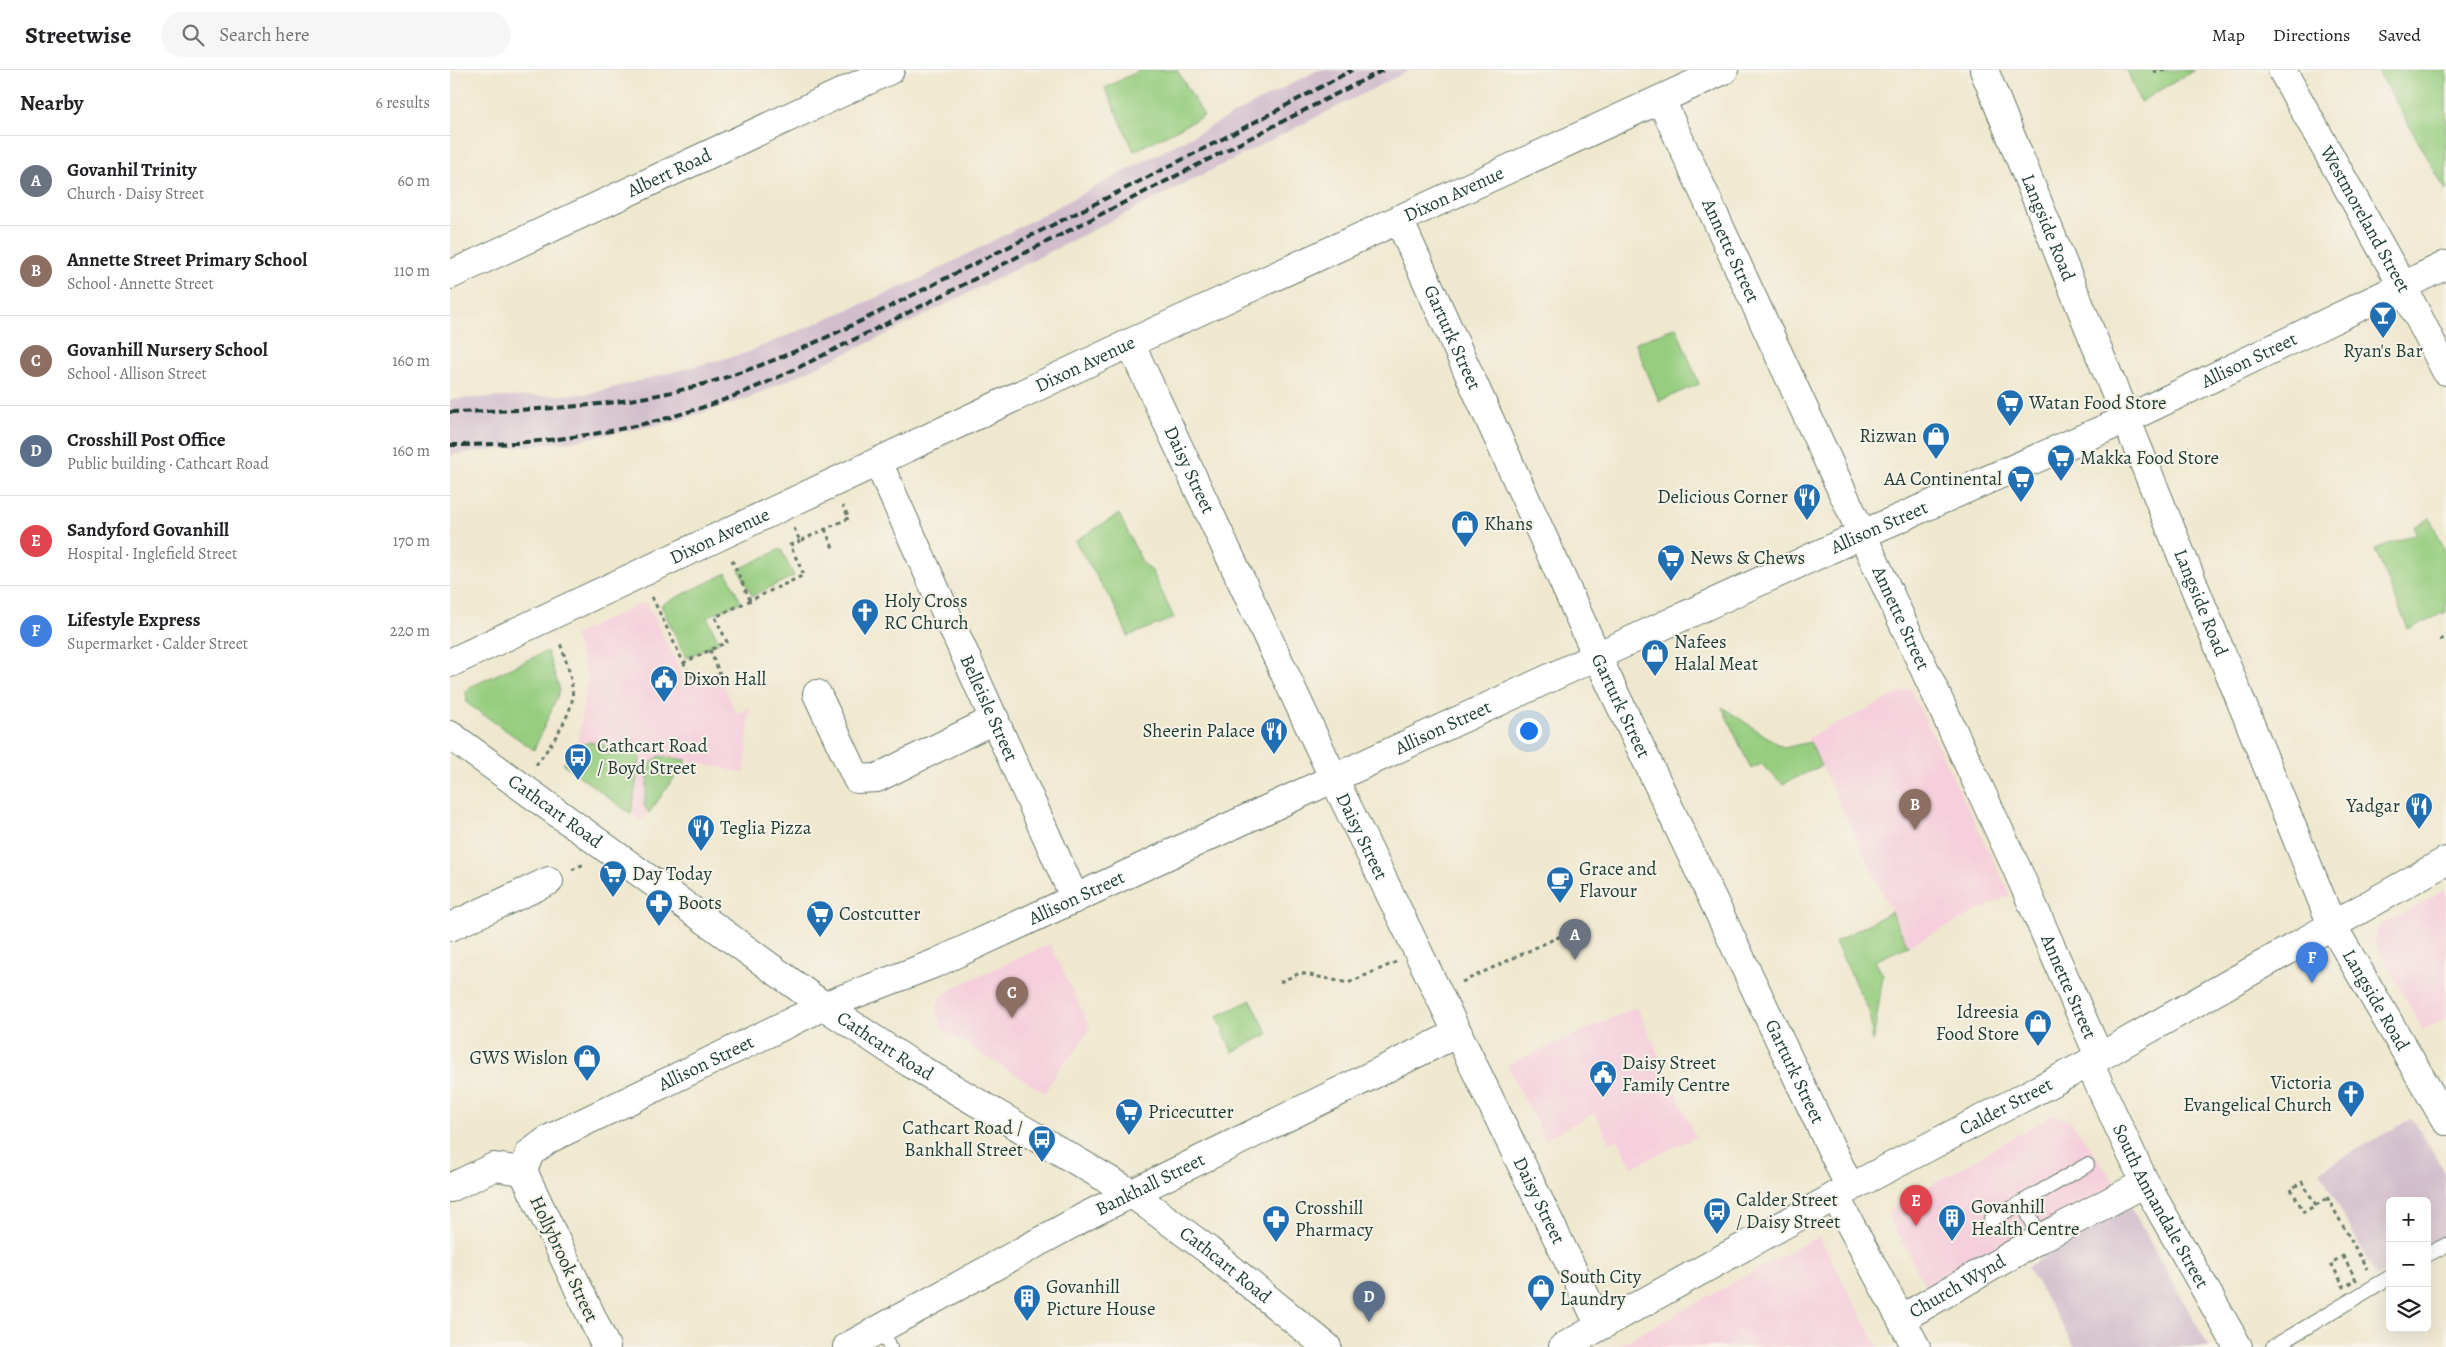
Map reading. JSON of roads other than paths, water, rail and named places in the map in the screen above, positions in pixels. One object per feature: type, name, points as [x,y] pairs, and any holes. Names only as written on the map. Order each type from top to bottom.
[{"type":"street","name":"Albert Road","points":[[450,275],[890,70]]},
{"type":"street","name":"Dixon Avenue","points":[[450,663],[1130,343],[1724,70]]},
{"type":"street","name":"Langside Road","points":[[1984,70],[2332,925],[2446,1121]]},
{"type":"street","name":"Westmoreland Street","points":[[2282,70],[2402,285],[2446,371]]},
{"type":"street","name":"Annette Street","points":[[1661,100],[2016,867],[2094,1059]]},
{"type":"street","name":"Garturk Street","points":[[1398,220],[1842,1192],[1864,1248],[1916,1347]]},
{"type":"street","name":"Allison Street","points":[[523,1170],[530,1153],[549,1139],[824,1006],[936,963],[1863,534],[2127,419],[2446,265]]},
{"type":"street","name":"Daisy Street","points":[[1130,343],[1334,779],[1600,1326]]},
{"type":"street","name":"Belleisle Street","points":[[878,462],[1075,899]]},
{"type":"street","points":[[817,694],[857,779],[877,778],[995,719]]},
{"type":"street","name":"Cathcart Road","points":[[450,735],[824,1006],[910,1064],[1131,1192],[1208,1250],[1327,1347]]},
{"type":"street","name":"Calder Street","points":[[1563,1347],[1842,1192],[2094,1059],[2446,861]]},
{"type":"street","points":[[450,927],[549,881]]},
{"type":"street","name":"Bankhall Street","points":[[847,1347],[886,1338],[1088,1215],[1131,1192],[1458,1033]]},
{"type":"street","name":"South Annandale Street","points":[[2094,1059],[2145,1183],[2238,1347]]},
{"type":"street","points":[[450,1188],[494,1167],[523,1170]]},
{"type":"street","name":"Hollybrook Street","points":[[523,1170],[606,1347]]},
{"type":"street","name":"Church Wynd","points":[[1901,1319],[2041,1238],[2145,1183]]},
{"type":"lane","points":[[1991,1220],[2087,1165]]},
{"type":"lane","points":[[2022,1202],[2041,1238]]},
{"type":"lane","points":[[2431,1254],[2446,1245]]},
{"type":"lane","points":[[2273,1347],[2386,1279]]},
{"type":"railway","points":[[450,412],[540,409],[630,400],[689,388],[761,365],[832,335],[1161,170],[1352,70]]},
{"type":"railway","points":[[450,445],[512,443],[606,432],[667,418],[738,395],[797,368],[917,308],[1383,70]]},
{"type":"place","name":"Ryan's Bar","points":[[2383,339]]},
{"type":"place","name":"Watan Food Store","points":[[2010,427]]},
{"type":"place","name":"Rizwan","points":[[1936,460]]},
{"type":"place","name":"Makka Food Store","points":[[2061,482]]},
{"type":"place","name":"AA Continental","points":[[2021,503]]},
{"type":"place","name":"Delicious Corner","points":[[1807,521]]},
{"type":"place","name":"Khans","points":[[1465,548]]},
{"type":"place","name":"News & Chews","points":[[1671,582]]},
{"type":"place","name":"Holy Cross RC Church","points":[[865,636]]},
{"type":"place","name":"Nafees Halal Meat","points":[[1655,677]]},
{"type":"place","name":"Dixon Hall","points":[[664,703]]},
{"type":"place","name":"Sheerin Palace","points":[[1274,755]]},
{"type":"place","name":"Cathcart Road / Boyd Street","points":[[578,781]]},
{"type":"place","name":"Annette Street Primary School","points":[[1915,830]]},
{"type":"place","name":"Yadgar","points":[[2419,830]]},
{"type":"place","name":"Teglia Pizza","points":[[701,852]]},
{"type":"place","name":"Day Today","points":[[613,898]]},
{"type":"place","name":"Grace and Flavour","points":[[1560,904]]},
{"type":"place","name":"Boots","points":[[659,927]]},
{"type":"place","name":"Costcutter","points":[[820,938]]},
{"type":"place","name":"Govanhil Trinity","points":[[1575,960]]},
{"type":"place","name":"Lifestyle Express","points":[[2312,983]]},
{"type":"place","name":"Govanhill Nursery School","points":[[1012,1018]]},
{"type":"place","name":"Idreesia Food Store","points":[[2038,1047]]},
{"type":"place","name":"GWS Wislon","points":[[587,1082]]},
{"type":"place","name":"Daisy Street Family Centre","points":[[1603,1098]]},
{"type":"place","name":"Victoria Evangelical Church","points":[[2351,1118]]},
{"type":"place","name":"Pricecutter","points":[[1129,1136]]},
{"type":"place","name":"Cathcart Road / Bankhall Street","points":[[1042,1163]]},
{"type":"place","name":"Sandyford Govanhill","points":[[1916,1226]]},
{"type":"place","name":"Calder Street / Daisy Street","points":[[1717,1235]]},
{"type":"place","name":"Govanhill Health Centre","points":[[1952,1242]]},
{"type":"place","name":"Crosshill Pharmacy","points":[[1276,1243]]},
{"type":"place","name":"South City Laundry","points":[[1541,1312]]},
{"type":"place","name":"Govanhill Picture House","points":[[1027,1322]]},
{"type":"place","name":"Crosshill Post Office","points":[[1369,1322]]}]
